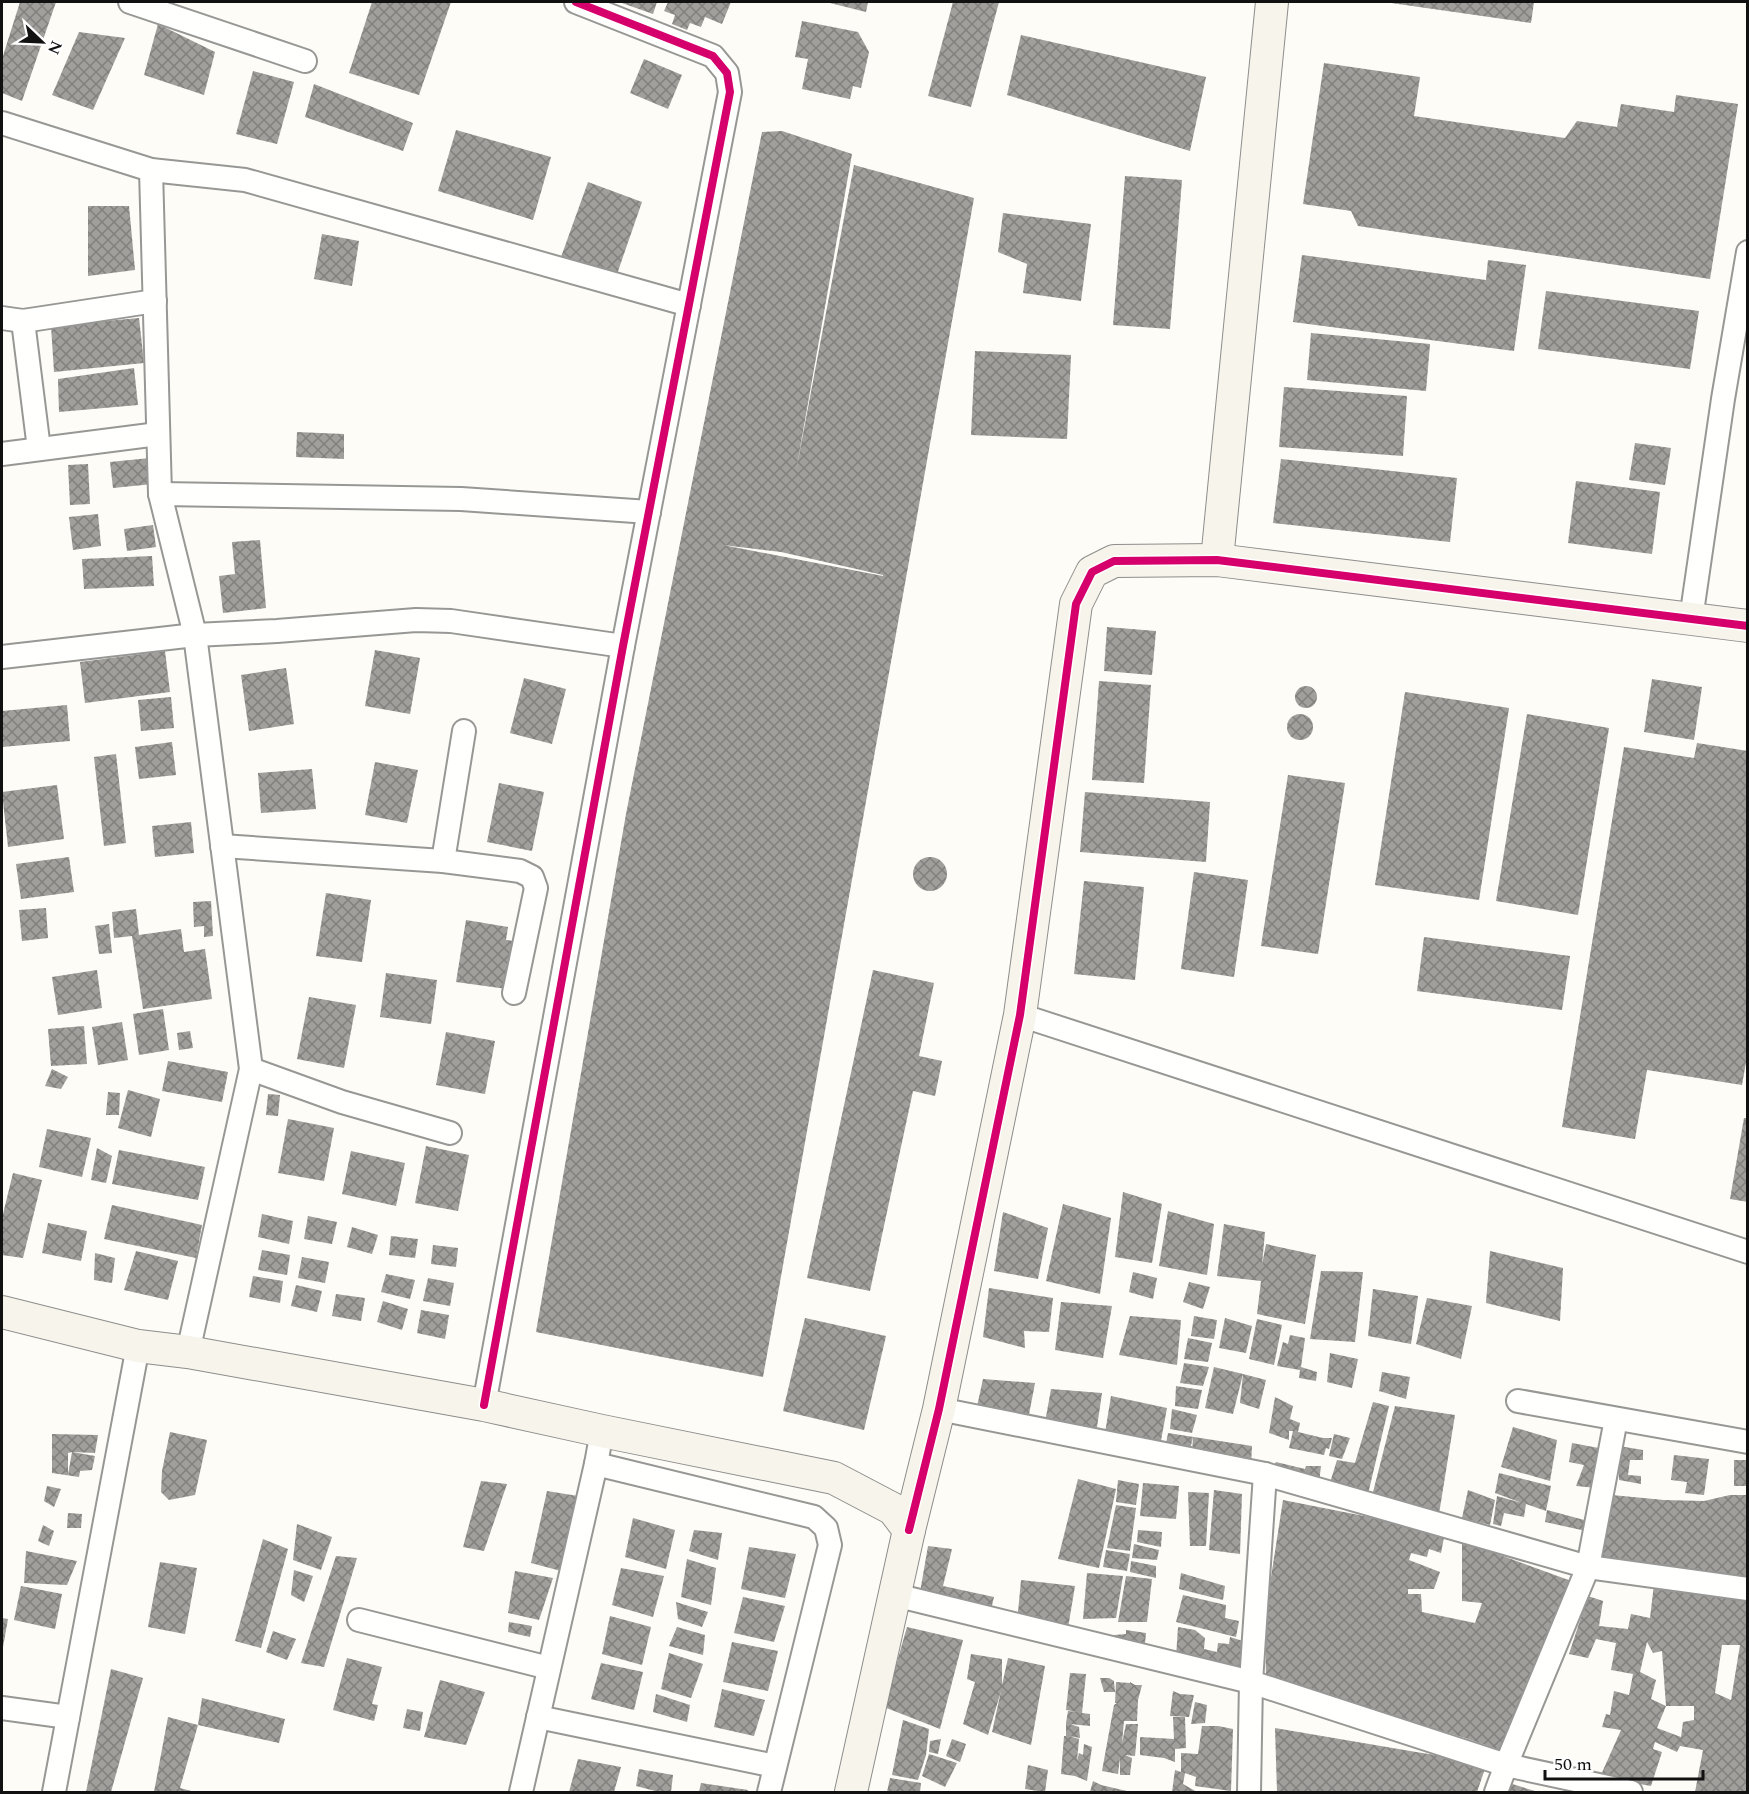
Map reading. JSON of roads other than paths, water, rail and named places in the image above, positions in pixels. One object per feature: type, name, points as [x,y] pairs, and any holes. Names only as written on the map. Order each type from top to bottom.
[{"type":"street","points":[[130,2],[305,61]]},
{"type":"street","points":[[484,1405],[623,646],[730,92],[727,73],[713,56],[576,2]]},
{"type":"street","points":[[1218,560],[1272,2]]},
{"type":"street","points":[[2,123],[152,170],[245,180],[689,305]]},
{"type":"street","points":[[152,170],[160,494],[195,635],[251,1070],[188,1352]]},
{"type":"street","points":[[1691,619],[1723,399],[1748,252]]},
{"type":"street","points":[[39,449],[12,320],[155,301]]},
{"type":"street","points":[[2,454],[158,434]]},
{"type":"street","points":[[160,494],[461,499],[649,512]]},
{"type":"street","points":[[851,1792],[909,1530],[939,1408],[1020,1015],[1076,604],[1092,572],[1114,561],[1218,560],[1748,626]]},
{"type":"street","points":[[2,657],[195,635],[416,620],[451,621],[623,646]]},
{"type":"street","points":[[443,861],[464,731]]},
{"type":"street","points":[[222,846],[443,861],[520,871],[532,877],[536,888],[514,993]]},
{"type":"street","points":[[1020,1015],[1748,1252]]},
{"type":"street","points":[[251,1070],[342,1102],[450,1133]]},
{"type":"street","points":[[2,1312],[138,1346],[188,1352],[484,1405],[834,1478],[892,1509],[909,1530]]},
{"type":"street","points":[[54,1792],[138,1346]]},
{"type":"street","points":[[1518,1401],[1748,1442]]},
{"type":"street","points":[[939,1408],[1264,1474],[1588,1567],[1748,1588]]},
{"type":"street","points":[[1496,1792],[1588,1567],[1616,1419]]},
{"type":"street","points":[[521,1792],[602,1431]]},
{"type":"street","points":[[596,1464],[814,1517],[826,1528],[830,1545],[769,1792]]},
{"type":"street","points":[[1249,1792],[1251,1682],[1264,1474]]},
{"type":"street","points":[[895,1595],[1251,1682],[1506,1765],[1631,1792]]},
{"type":"street","points":[[359,1620],[549,1668]]},
{"type":"street","points":[[2,1708],[68,1717]]},
{"type":"street","points":[[538,1717],[776,1766]]}]
